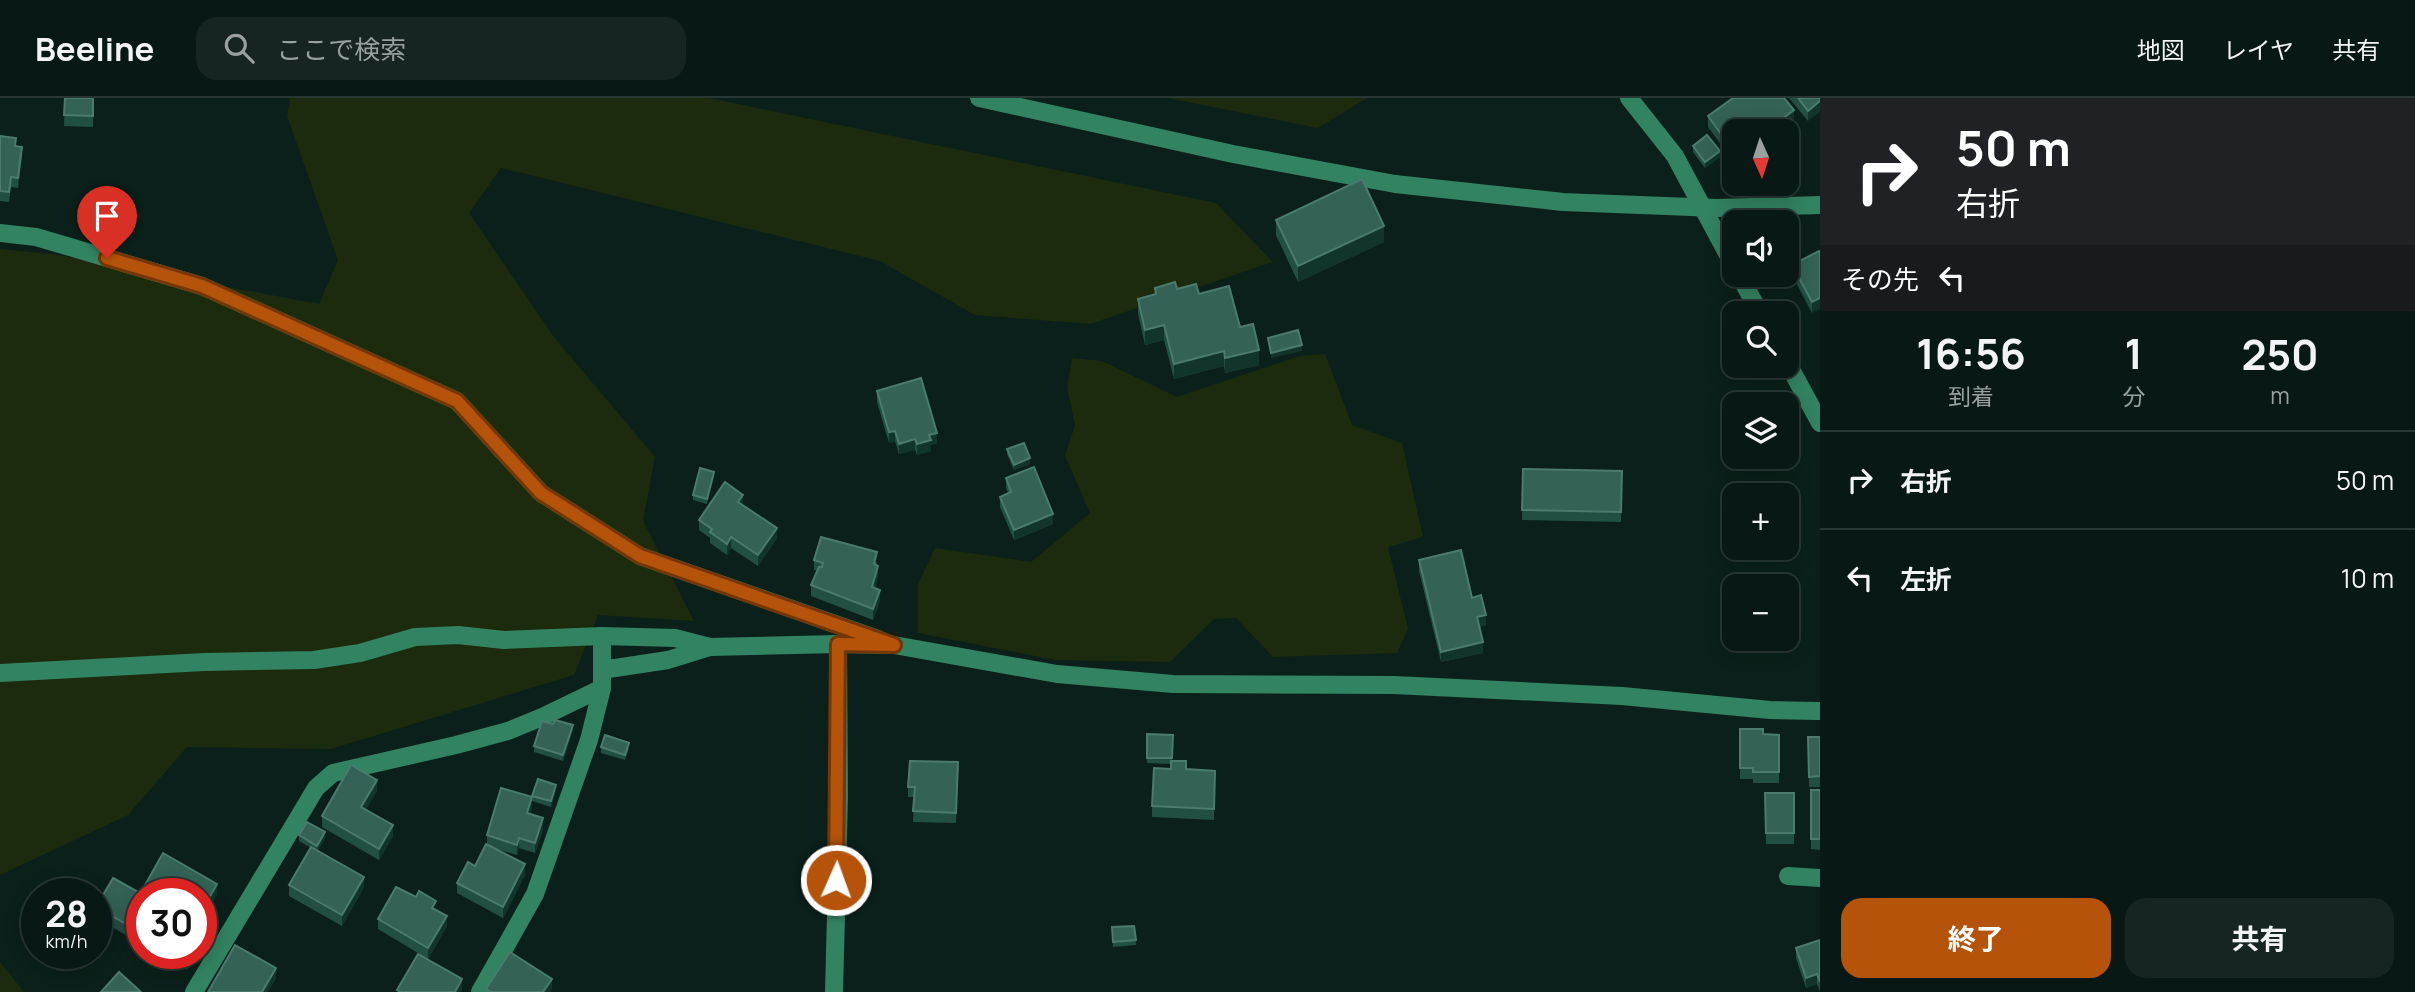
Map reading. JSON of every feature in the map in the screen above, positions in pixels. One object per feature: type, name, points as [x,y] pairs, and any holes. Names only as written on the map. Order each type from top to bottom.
[{"type":"street","points":[[979,98],[1233,153],[1395,184],[1563,202],[1717,208],[1820,205]]},
{"type":"street","points":[[1629,98],[1675,156],[1722,244]]},
{"type":"street","points":[[0,233],[36,237],[202,286],[457,401],[541,493],[640,556],[894,645]]},
{"type":"street","points":[[1796,378],[1820,423]]},
{"type":"street","points":[[0,673],[204,662],[314,660],[360,653],[415,637],[458,635],[504,640],[603,636],[675,638],[710,647],[894,645],[1057,674],[1173,684],[1394,685],[1622,696],[1770,710],[1820,711]]},
{"type":"street","points":[[480,992],[535,894],[589,740],[602,679],[603,636]]},
{"type":"street","points":[[834,992],[839,797],[838,644]]},
{"type":"street","points":[[194,992],[316,788],[333,773],[508,731],[542,717],[602,679],[710,647]]},
{"type":"street","points":[[1788,876],[1820,878]]},
{"type":"green space","points":[[290,98],[709,98],[1216,203],[1273,262],[1090,324],[975,315],[880,261],[501,168],[469,213],[554,337],[655,457],[643,521],[694,621],[598,615],[574,675],[331,749],[187,747],[128,815],[0,875],[0,249],[53,254],[319,304],[338,260],[287,116]]},
{"type":"green space","points":[[1168,98],[1367,98],[1318,128]]},
{"type":"green space","points":[[1325,354],[1352,425],[1402,443],[1423,537],[1388,547],[1408,629],[1397,653],[1273,657],[1236,618],[1214,619],[1170,662],[1055,660],[918,633],[918,584],[935,548],[1031,562],[1090,513],[1065,456],[1075,425],[1067,387],[1072,358],[1102,361],[1177,397],[1300,356]]},
{"type":"green space","points":[[0,962],[24,992],[0,992]]},
{"type":"building","points":[[65,98],[93,98],[93,116],[64,115]]},
{"type":"building","points":[[1733,98],[1784,98],[1794,110],[1782,119],[1722,119],[1722,135],[1708,116]]},
{"type":"building","points":[[1798,98],[1820,98],[1820,101],[1808,111]]},
{"type":"building","points":[[1707,135],[1720,151],[1705,162],[1693,146]]},
{"type":"building","points":[[0,136],[16,138],[15,146],[22,147],[18,178],[11,177],[9,192],[0,191]]},
{"type":"building","points":[[1362,179],[1384,226],[1298,266],[1276,220]]},
{"type":"building","points":[[1819,251],[1820,253],[1820,298],[1812,302],[1799,278],[1799,261]]},
{"type":"building","points":[[1175,282],[1177,289],[1196,284],[1199,294],[1229,286],[1240,327],[1253,324],[1259,350],[1225,358],[1224,351],[1174,364],[1164,325],[1145,330],[1138,299],[1156,294],[1155,288]]},
{"type":"building","points":[[1298,330],[1302,345],[1271,353],[1268,338]]},
{"type":"building","points":[[921,378],[937,433],[929,435],[931,440],[917,444],[915,439],[899,444],[895,431],[889,432],[877,391]]},
{"type":"building","points":[[1024,443],[1030,458],[1014,465],[1007,449]]},
{"type":"building","points":[[1034,467],[1053,514],[1014,530],[1000,497],[1011,492],[1006,478]]},
{"type":"building","points":[[700,468],[714,472],[707,499],[693,495]]},
{"type":"building","points":[[1523,469],[1622,471],[1621,512],[1522,510]]},
{"type":"building","points":[[725,482],[743,495],[738,502],[777,528],[758,555],[731,537],[727,544],[699,520]]},
{"type":"building","points":[[821,537],[877,552],[874,564],[878,566],[872,587],[880,590],[873,609],[811,585],[823,563],[814,560]]},
{"type":"building","points":[[1461,550],[1472,598],[1481,595],[1486,615],[1477,617],[1483,642],[1441,652],[1419,560]]},
{"type":"building","points":[[555,720],[573,725],[563,755],[534,746],[542,721],[553,724]]},
{"type":"building","points":[[1740,729],[1763,729],[1763,734],[1779,735],[1779,772],[1753,772],[1753,768],[1740,768]]},
{"type":"building","points":[[1147,734],[1173,735],[1172,758],[1147,758]]},
{"type":"building","points":[[605,735],[629,743],[625,755],[601,747]]},
{"type":"building","points":[[1808,737],[1820,737],[1820,776],[1809,777]]},
{"type":"building","points":[[910,761],[958,762],[956,813],[913,811],[915,787],[908,787]]},
{"type":"building","points":[[1171,761],[1186,761],[1186,769],[1215,771],[1214,809],[1152,806],[1154,768],[1171,769]]},
{"type":"building","points":[[351,765],[377,780],[361,807],[393,825],[379,849],[322,816]]},
{"type":"building","points":[[538,779],[556,785],[551,801],[532,796]]},
{"type":"building","points":[[501,788],[532,797],[527,813],[543,818],[535,843],[519,838],[517,845],[487,835]]},
{"type":"building","points":[[1811,790],[1820,790],[1820,839],[1811,839]]},
{"type":"building","points":[[1765,793],[1794,793],[1794,833],[1766,833]]},
{"type":"building","points":[[307,822],[325,832],[317,846],[299,835]]},
{"type":"building","points":[[486,844],[525,864],[503,907],[457,883],[468,862],[475,866]]},
{"type":"building","points":[[311,847],[364,877],[342,915],[289,885]]},
{"type":"building","points":[[163,853],[207,878],[149,878]]},
{"type":"building","points":[[112,880],[126,885],[126,924],[112,916]]},
{"type":"building","points":[[396,887],[416,897],[419,891],[436,901],[432,908],[447,916],[428,948],[378,919]]},
{"type":"building","points":[[1134,926],[1136,940],[1113,942],[1112,927]]},
{"type":"building","points":[[1820,940],[1820,982],[1817,974],[1806,978],[1796,948]]},
{"type":"building","points":[[235,945],[276,968],[262,992],[208,992]]},
{"type":"building","points":[[510,952],[552,979],[543,992],[491,992],[486,989]]},
{"type":"building","points":[[418,954],[462,979],[455,992],[397,990]]},
{"type":"building","points":[[119,972],[141,992],[101,992]]},
{"type":"route","points":[[107,258],[202,286],[457,401],[541,493],[640,556],[894,645],[838,644],[839,797],[836,880]]}]
